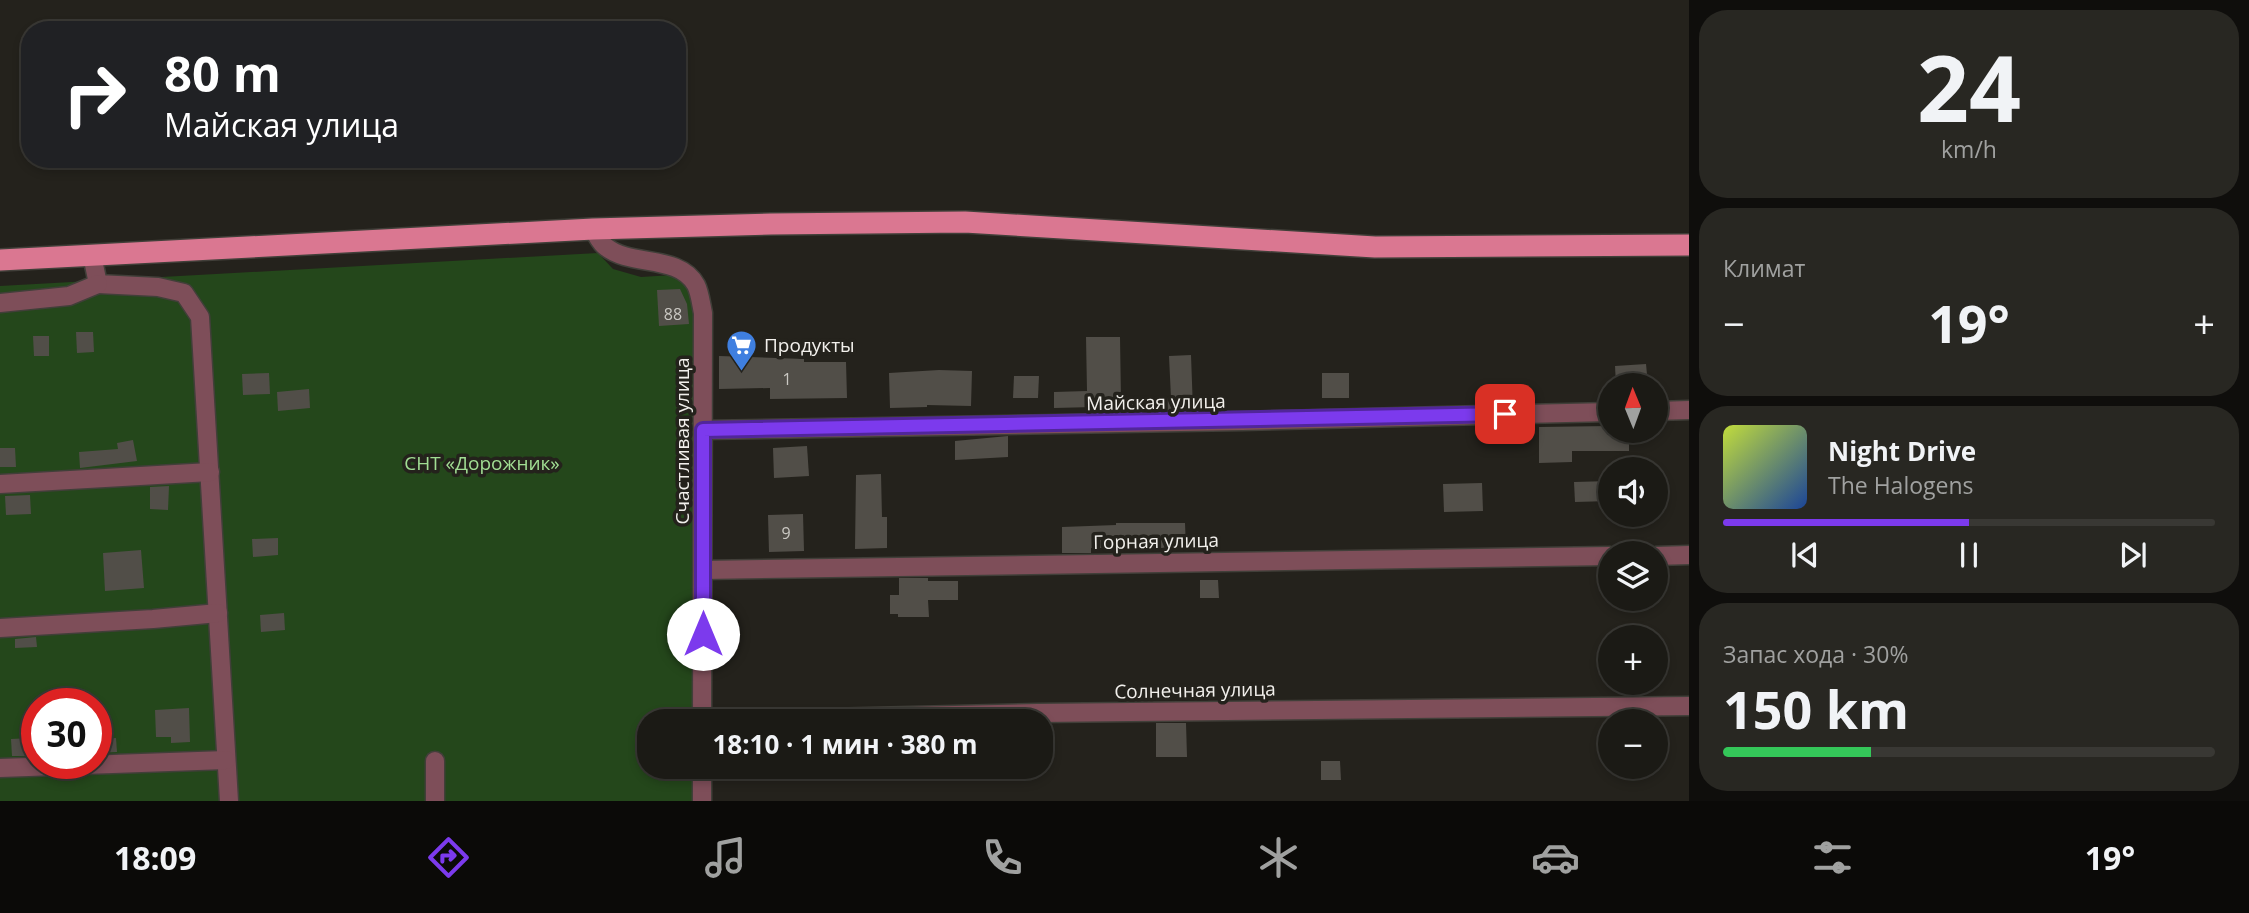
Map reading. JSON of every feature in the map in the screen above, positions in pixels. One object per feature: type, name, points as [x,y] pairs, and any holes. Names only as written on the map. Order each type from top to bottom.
[{"type":"main road","points":[[0,260],[593,229],[965,222],[1376,247],[1689,245]]},
{"type":"street","name":"Счастливая улица","points":[[593,229],[603,246],[618,255],[676,268],[689,276],[697,286],[703,313],[702,709]]},
{"type":"street","points":[[92,255],[98,284]]},
{"type":"street","points":[[0,303],[69,296],[98,284],[158,287],[184,293],[200,317],[229,801]]},
{"type":"street","points":[[1668,411],[1689,410]]},
{"type":"street","name":"Майская улица","points":[[703,430],[1598,412]]},
{"type":"street","points":[[0,484],[210,472]]},
{"type":"street","points":[[1668,556],[1689,555]]},
{"type":"street","name":"Горная улица","points":[[702,570],[1598,556]]},
{"type":"street","points":[[0,628],[218,613]]},
{"type":"street","name":"Солнечная улица","points":[[1053,713],[1689,706]]},
{"type":"street","points":[[0,768],[226,760]]},
{"type":"street","points":[[435,761],[435,801]]},
{"type":"street","points":[[702,779],[702,801]]},
{"type":"green space","name":"СНТ «Дорожник»","points":[[598,253],[613,269],[641,277],[673,275],[690,284],[696,316],[703,709],[637,709],[637,779],[702,779],[702,801],[0,801],[0,286]]},
{"type":"building","points":[[680,289],[687,304],[689,324],[659,326],[657,290]]},
{"type":"building","points":[[76,332],[93,332],[94,352],[77,353]]},
{"type":"building","points":[[33,336],[49,336],[49,356],[34,356]]},
{"type":"building","points":[[1086,337],[1120,337],[1121,400],[1094,401],[1094,407],[1054,408],[1054,392],[1087,391]]},
{"type":"building","points":[[1191,355],[1193,410],[1131,411],[1130,400],[1171,398],[1169,356]]},
{"type":"building","points":[[719,356],[846,362],[847,398],[770,399],[770,388],[719,389]]},
{"type":"building","points":[[1646,364],[1647,373],[1615,373],[1615,366]]},
{"type":"building","points":[[972,371],[971,406],[890,408],[889,373]]},
{"type":"building","points":[[269,373],[270,394],[243,395],[242,374]]},
{"type":"building","points":[[1322,373],[1349,373],[1349,398],[1322,398]]},
{"type":"building","points":[[1014,376],[1039,376],[1038,398],[1013,398]]},
{"type":"building","points":[[309,389],[310,408],[278,411],[277,392]]},
{"type":"building","points":[[1598,426],[1598,443],[1629,443],[1629,451],[1572,451],[1572,462],[1539,463],[1539,427]]},
{"type":"building","points":[[1008,436],[1008,457],[955,460],[955,441]]},
{"type":"building","points":[[133,440],[137,461],[80,468],[79,452],[118,449],[117,443]]},
{"type":"building","points":[[807,446],[809,476],[774,478],[773,448]]},
{"type":"building","points":[[0,448],[15,448],[16,467],[0,467]]},
{"type":"building","points":[[881,474],[882,517],[887,517],[887,548],[855,549],[856,475]]},
{"type":"building","points":[[1598,481],[1598,501],[1575,502],[1574,482]]},
{"type":"building","points":[[1482,483],[1483,511],[1444,512],[1443,484]]},
{"type":"building","points":[[169,486],[168,510],[150,509],[150,487]]},
{"type":"building","points":[[30,495],[31,514],[6,515],[5,496]]},
{"type":"building","points":[[803,514],[804,551],[769,552],[768,515]]},
{"type":"building","points":[[1116,523],[1185,523],[1186,548],[1091,548],[1091,553],[1062,553],[1062,527]]},
{"type":"building","points":[[278,538],[278,555],[253,557],[252,539]]},
{"type":"building","points":[[141,550],[144,588],[105,591],[103,553]]},
{"type":"building","points":[[899,578],[958,581],[958,600],[928,600],[929,617],[898,617],[898,614],[890,614],[890,595],[899,595]]},
{"type":"building","points":[[1200,580],[1218,580],[1219,598],[1200,598]]},
{"type":"building","points":[[284,613],[285,630],[261,632],[260,615]]},
{"type":"building","points":[[36,637],[37,647],[15,648],[15,639]]},
{"type":"building","points":[[189,708],[190,742],[171,743],[171,737],[156,737],[155,710]]},
{"type":"building","points":[[1156,723],[1186,723],[1187,757],[1156,757]]},
{"type":"building","points":[[21,738],[21,756],[12,756],[11,739]]},
{"type":"building","points":[[112,738],[116,738],[117,752],[112,752]]},
{"type":"building","points":[[1321,761],[1340,761],[1341,780],[1321,780]]},
{"type":"place","name":"Продукты","points":[[741,372]]},
{"type":"route","points":[[703,634],[703,430],[1505,414]]}]
